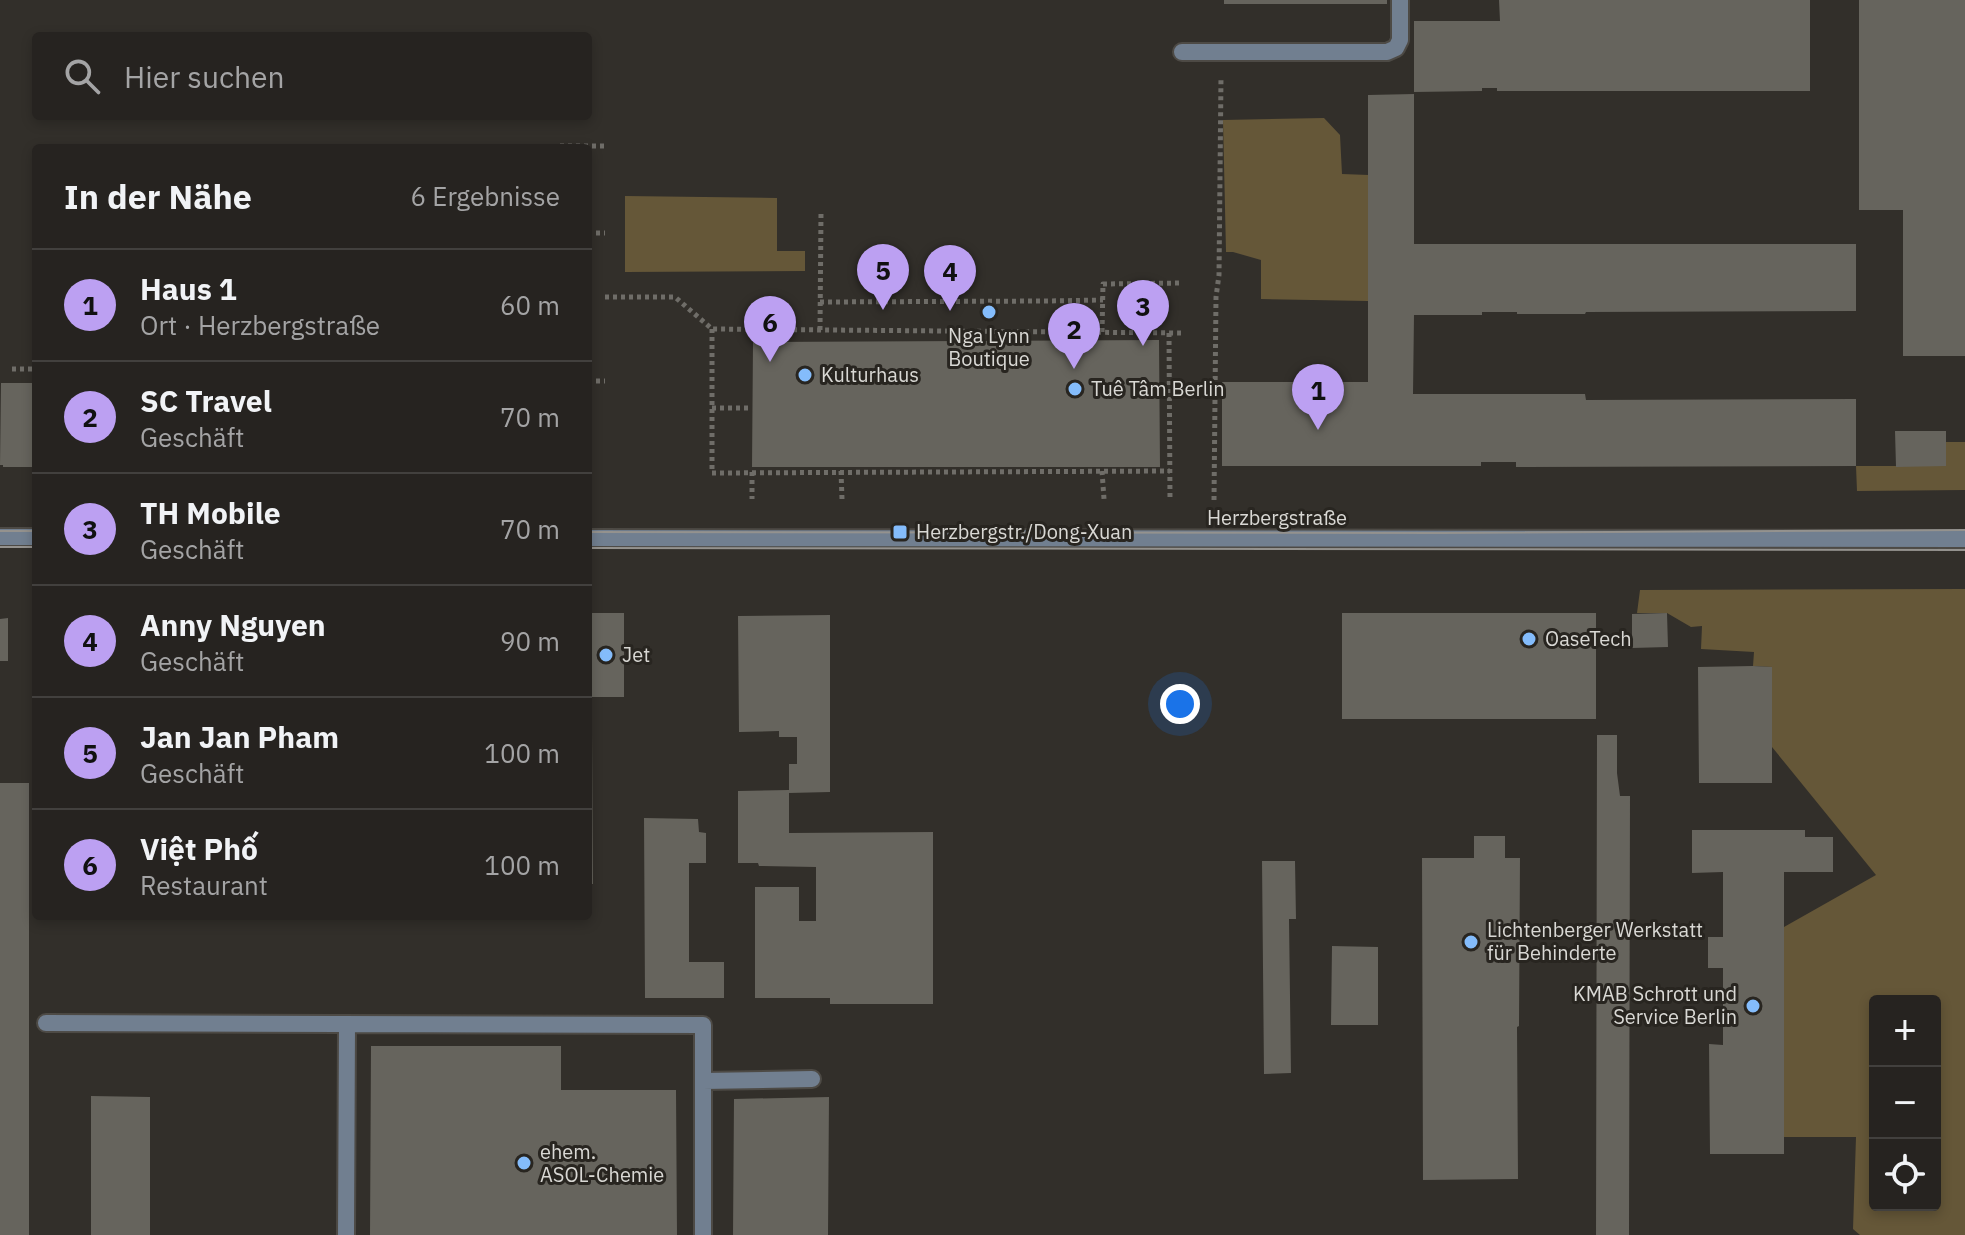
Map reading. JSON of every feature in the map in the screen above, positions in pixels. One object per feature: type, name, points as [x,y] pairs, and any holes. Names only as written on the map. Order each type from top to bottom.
[{"type":"street","points":[[1182,52],[1387,52],[1396,48],[1400,40],[1400,0]]},
{"type":"street","points":[[0,537],[32,537]]},
{"type":"street","name":"Herzbergstraße","points":[[592,538],[1965,539]]},
{"type":"street","points":[[46,1023],[703,1025],[703,1235]]},
{"type":"street","points":[[346,1235],[347,1024]]},
{"type":"street","points":[[703,1081],[812,1079]]},
{"type":"path","points":[[1214,500],[1221,51]]},
{"type":"path","points":[[592,146],[605,146]]},
{"type":"path","points":[[820,330],[821,213]]},
{"type":"path","points":[[592,233],[605,233]]},
{"type":"path","points":[[1102,332],[1103,284],[1181,283]]},
{"type":"path","points":[[605,297],[675,297],[712,329],[1102,332],[1142,336],[1181,333]]},
{"type":"path","points":[[820,302],[1103,300]]},
{"type":"path","points":[[712,329],[712,473],[1170,471]]},
{"type":"path","points":[[1169,333],[1170,499]]},
{"type":"path","points":[[12,369],[32,369]]},
{"type":"path","points":[[592,381],[605,381]]},
{"type":"path","points":[[712,408],[752,408]]},
{"type":"path","points":[[841,471],[842,499]]},
{"type":"path","points":[[1102,471],[1104,499]]},
{"type":"path","points":[[752,472],[752,499]]},
{"type":"shaded area","points":[[1324,118],[1340,135],[1342,174],[1369,175],[1368,301],[1261,299],[1261,260],[1226,252],[1223,120]]},
{"type":"shaded area","points":[[625,196],[777,198],[777,251],[805,251],[805,271],[625,272]]},
{"type":"shaded area","points":[[1946,442],[1965,442],[1965,490],[1857,491],[1856,466],[1945,466]]},
{"type":"shaded area","points":[[1965,589],[1965,1235],[1860,1235],[1853,1229],[1856,1137],[1784,1137],[1784,927],[1876,875],[1772,747],[1772,667],[1753,666],[1754,652],[1701,649],[1702,626],[1691,627],[1667,613],[1637,613],[1640,590]]},
{"type":"building","points":[[1224,0],[1387,0],[1387,4],[1224,4]]},
{"type":"building","points":[[1499,0],[1810,0],[1810,91],[1497,91],[1497,88],[1482,88],[1482,91],[1414,92],[1414,21],[1500,21]]},
{"type":"building","points":[[1859,0],[1965,0],[1965,356],[1903,356],[1903,210],[1859,210]]},
{"type":"building","points":[[1414,94],[1414,244],[1856,244],[1856,311],[1414,315],[1413,394],[1585,394],[1586,400],[1856,399],[1856,466],[1516,467],[1516,462],[1481,462],[1481,466],[1222,466],[1222,382],[1368,382],[1368,95]]},
{"type":"building","points":[[1159,340],[1160,467],[752,467],[753,342]]},
{"type":"building","points":[[1,383],[32,383],[32,467],[0,465]]},
{"type":"building","points":[[1895,431],[1946,431],[1946,466],[1896,467]]},
{"type":"building","name":"Jet","points":[[592,613],[624,613],[624,697],[592,697]]},
{"type":"building","points":[[1342,613],[1596,613],[1596,719],[1342,719]]},
{"type":"building","points":[[1667,613],[1668,647],[1632,648],[1632,614]]},
{"type":"building","points":[[830,615],[830,792],[789,793],[789,833],[933,832],[933,1004],[830,1004],[830,998],[755,998],[755,887],[799,887],[799,921],[816,921],[816,867],[738,863],[738,791],[789,790],[789,764],[797,764],[797,737],[779,737],[779,731],[739,732],[738,616]]},
{"type":"building","points":[[8,618],[8,661],[0,661],[0,619]]},
{"type":"building","points":[[1698,667],[1772,667],[1772,783],[1699,783]]},
{"type":"building","points":[[592,733],[593,884],[592,884]]},
{"type":"building","points":[[1597,735],[1617,735],[1620,796],[1630,796],[1629,1235],[1596,1235]]},
{"type":"building","points":[[0,783],[29,783],[29,1235],[0,1235]]},
{"type":"building","points":[[644,818],[698,819],[699,832],[706,833],[706,863],[689,863],[689,962],[724,962],[724,998],[645,998]]},
{"type":"building","name":"KMAB Schrott und Service Berlin","points":[[1692,830],[1805,830],[1805,837],[1833,837],[1833,872],[1784,872],[1784,1154],[1710,1154],[1709,1044],[1723,1045],[1723,968],[1708,968],[1708,937],[1723,937],[1723,872],[1692,873]]},
{"type":"building","points":[[1474,836],[1505,836],[1505,858],[1520,858],[1518,1179],[1423,1180],[1422,858],[1474,858]]},
{"type":"building","points":[[1262,861],[1295,861],[1296,919],[1289,919],[1291,1073],[1264,1074]]},
{"type":"building","points":[[1332,946],[1378,947],[1378,1025],[1331,1025]]},
{"type":"building","name":"ehem. ASOL-Chemie","points":[[371,1046],[561,1046],[561,1090],[676,1090],[677,1235],[370,1235]]},
{"type":"building","points":[[91,1096],[150,1097],[150,1235],[91,1235]]},
{"type":"building","points":[[829,1097],[828,1235],[733,1235],[734,1099]]},
{"type":"tram line","points":[[592,532],[1965,530]]},
{"type":"tram line","points":[[0,531],[32,531]]},
{"type":"tram line","points":[[0,547],[32,547]]},
{"type":"tram line","points":[[592,548],[1965,550]]},
{"type":"place","name":"Jan Jan Pham","points":[[883,310]]},
{"type":"place","name":"Anny Nguyen","points":[[950,311]]},
{"type":"place","name":"Nga Lynn Boutique","points":[[989,312]]},
{"type":"place","name":"TH Mobile","points":[[1143,346]]},
{"type":"place","name":"Việt Phố","points":[[770,362]]},
{"type":"place","name":"SC Travel","points":[[1074,369]]},
{"type":"place","name":"Kulturhaus","points":[[805,375]]},
{"type":"place","name":"Tuê Tâm Berlin","points":[[1075,389]]},
{"type":"place","name":"Haus 1","points":[[1318,430]]},
{"type":"place","name":"Herzbergstr./Dong-Xuan","points":[[900,532]]},
{"type":"place","name":"OaseTech","points":[[1529,639]]},
{"type":"place","name":"Jet","points":[[606,655]]},
{"type":"place","name":"Lichtenberger Werkstatt für Behinderte","points":[[1471,942]]},
{"type":"place","name":"KMAB Schrott und Service Berlin","points":[[1753,1006]]},
{"type":"place","name":"ehem. ASOL-Chemie","points":[[524,1163]]}]
